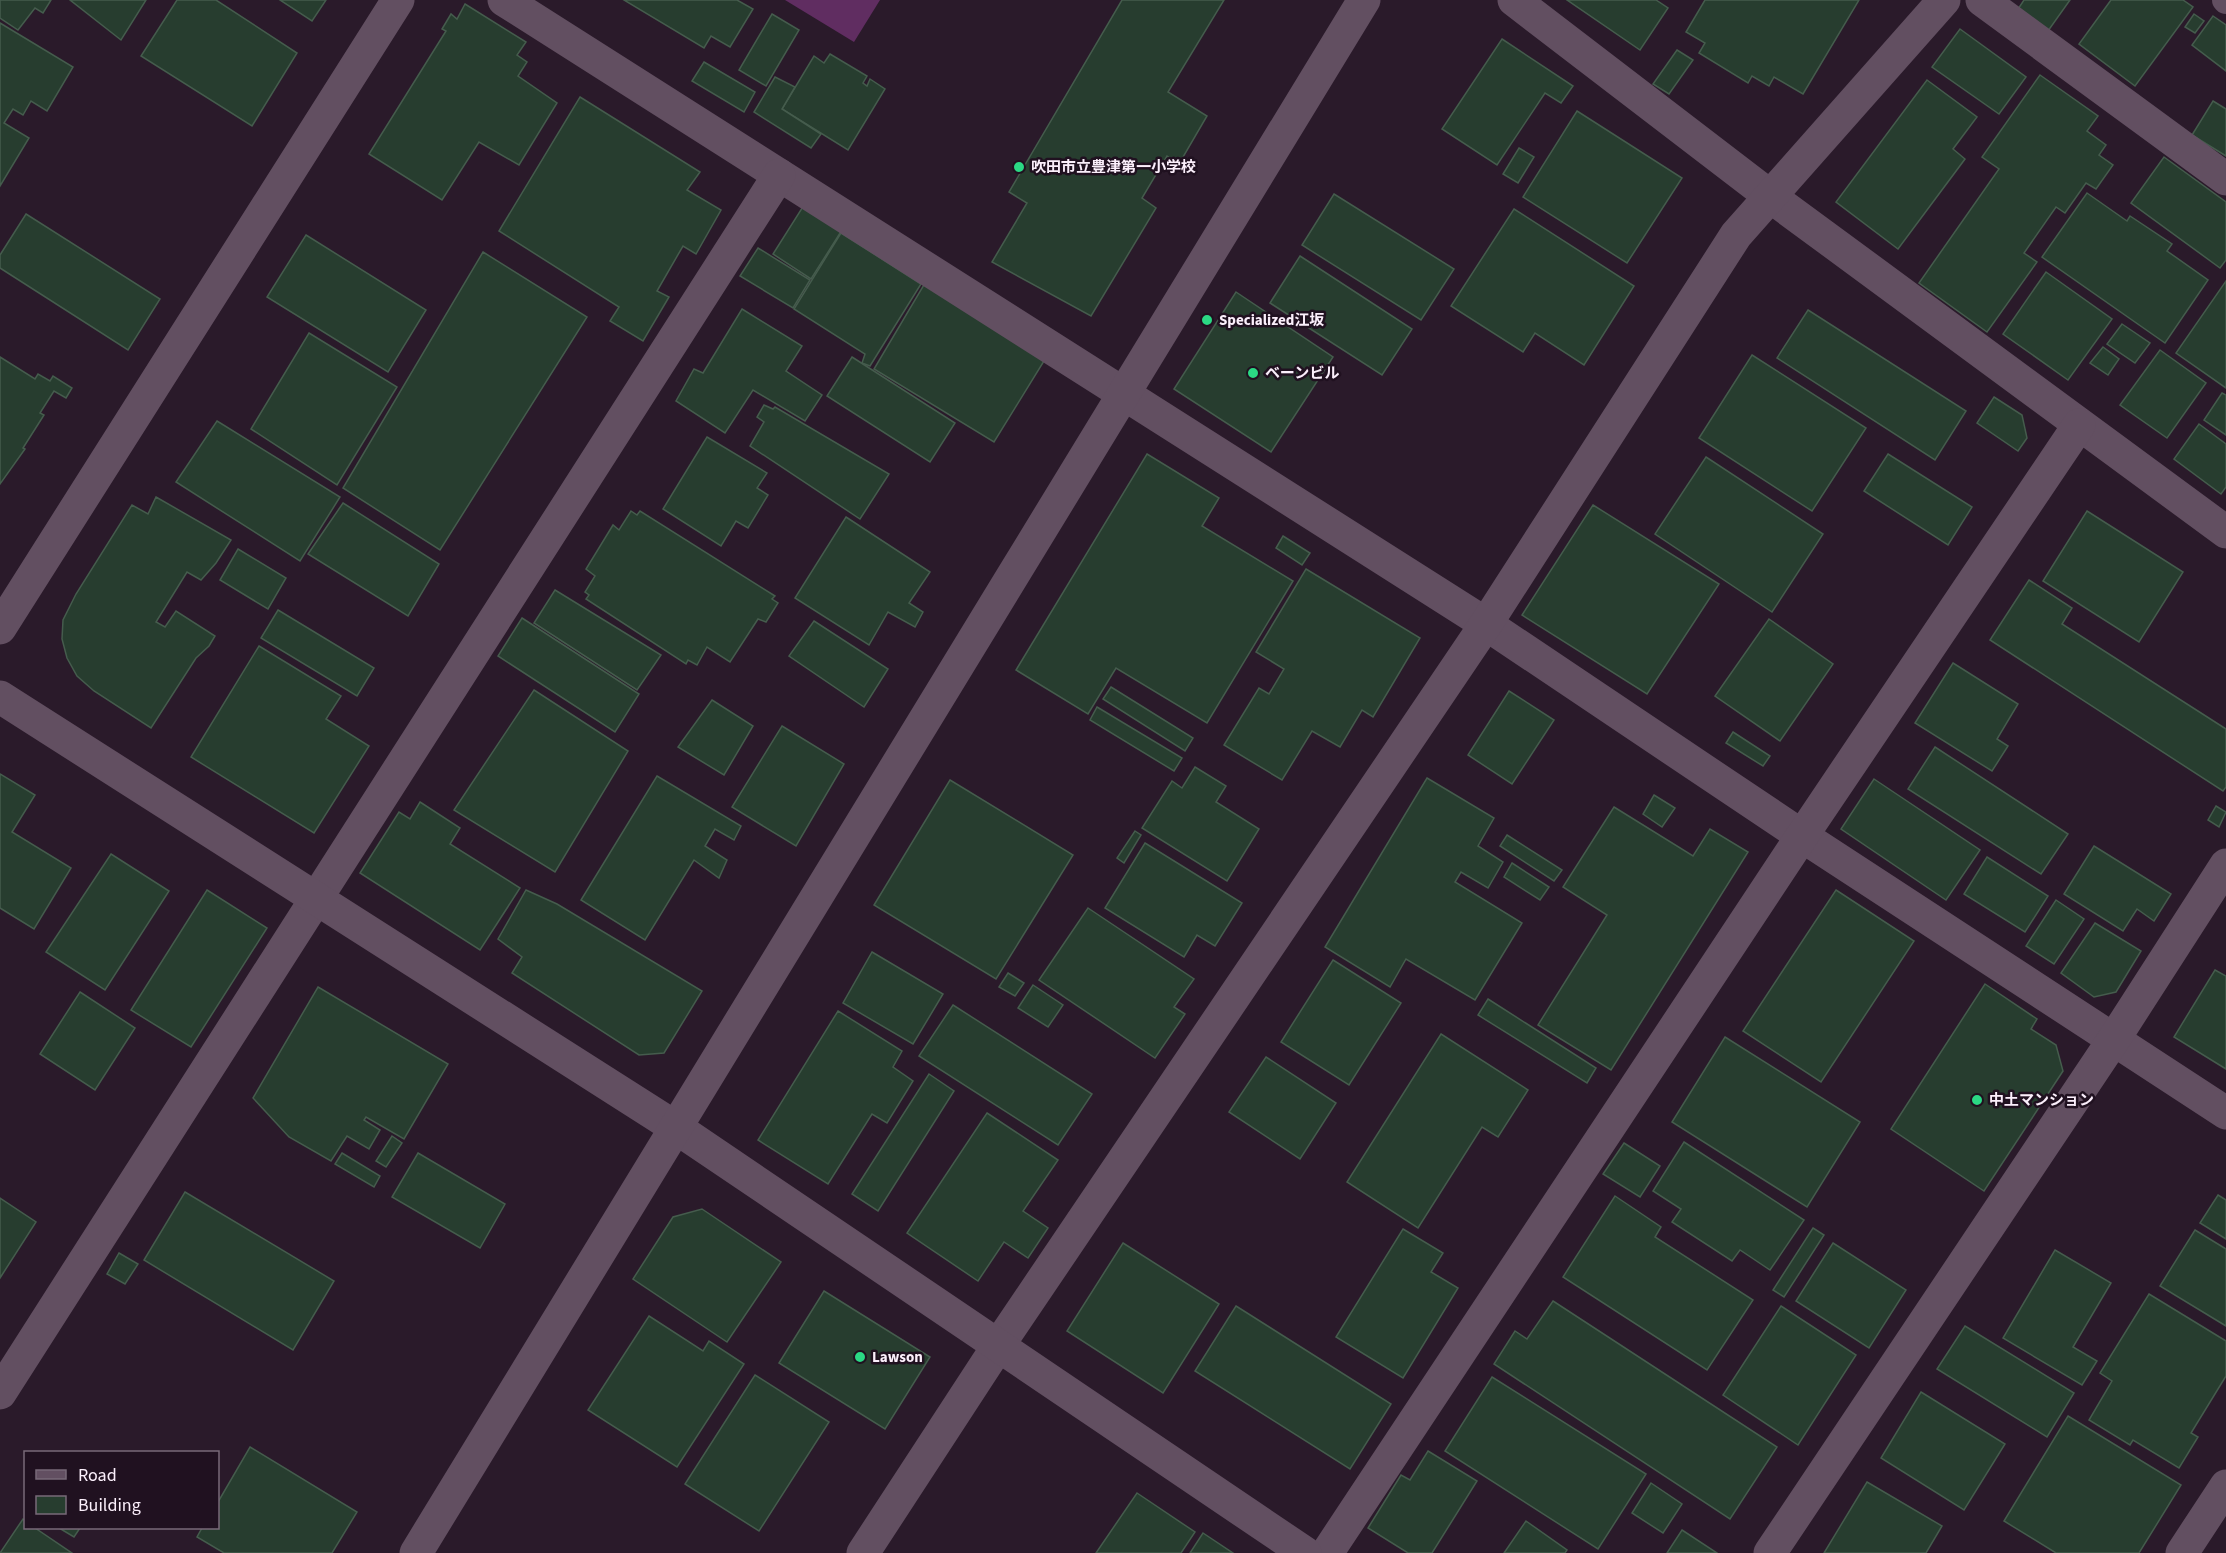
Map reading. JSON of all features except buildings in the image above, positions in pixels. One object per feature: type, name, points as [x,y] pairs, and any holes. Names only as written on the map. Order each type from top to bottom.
[{"type":"street","points":[[0,628],[398,0]]},
{"type":"street","points":[[504,0],[1486,624],[1802,836],[2226,1113]]},
{"type":"street","points":[[416,1553],[678,1129],[1364,0]]},
{"type":"street","points":[[1514,0],[1771,197],[2226,532]]},
{"type":"street","points":[[863,1553],[998,1346],[1486,624],[1736,236],[1944,0]]},
{"type":"street","points":[[1982,0],[2226,179]]},
{"type":"street","points":[[0,1393],[778,175]]},
{"type":"street","points":[[1327,1553],[1802,836],[2079,425]]},
{"type":"street","points":[[0,697],[678,1129],[1305,1553]]},
{"type":"street","points":[[1770,1553],[2114,1039],[2226,865]]},
{"type":"street","points":[[2182,1553],[2226,1486]]},
{"type":"shaded area","points":[[785,0],[880,0],[854,42]]},
{"type":"place","name":"吹田市立豊津第一小学校","points":[[1019,167]]},
{"type":"place","name":"Specialized江坂","points":[[1207,320]]},
{"type":"place","name":"ベーンビル","points":[[1253,373]]},
{"type":"place","name":"中土マンション","points":[[1977,1100]]},
{"type":"place","name":"Lawson","points":[[860,1357]]}]
